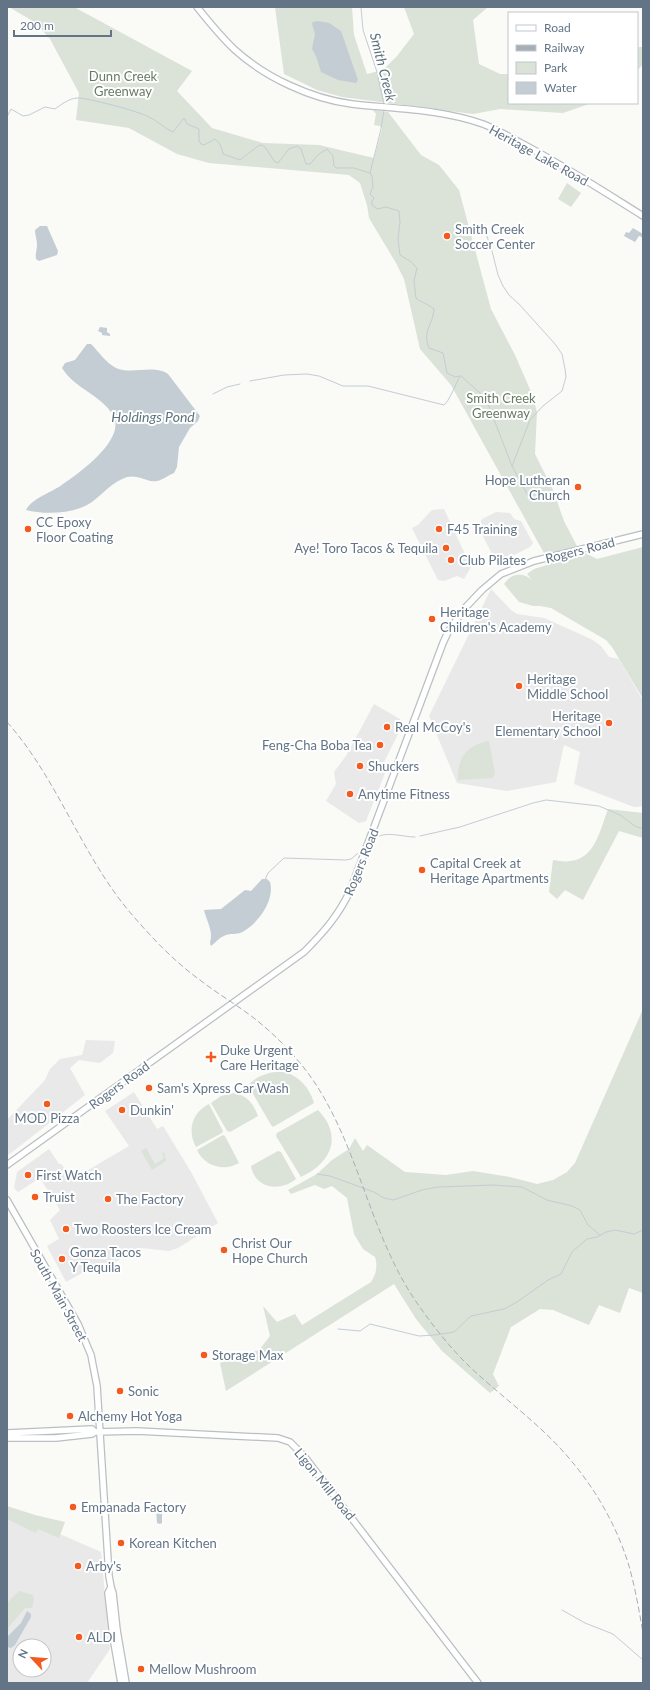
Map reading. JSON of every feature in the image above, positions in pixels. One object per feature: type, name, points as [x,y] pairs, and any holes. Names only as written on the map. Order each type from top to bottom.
[{"type":"main road","name":"Heritage Lake Road","points":[[197,7],[216,31],[234,49],[262,71],[282,81],[303,90],[349,104],[431,111],[466,118],[485,125],[540,153],[643,216]]},
{"type":"main road","name":"Rogers Road","points":[[7,1165],[304,952],[328,928],[337,916],[350,891],[448,632],[472,600],[501,574],[524,564],[643,534]]},
{"type":"main road","name":"South Main Street","points":[[7,1200],[78,1324],[91,1355],[96,1378],[97,1431],[110,1587],[113,1593],[124,1683]]},
{"type":"main road","name":"Ligon Mill Road","points":[[7,1433],[92,1429],[97,1431],[278,1438],[290,1442],[304,1456],[336,1497],[478,1683]]},
{"type":"main road","name":"Ligon Mill Road","points":[[7,1438],[56,1438],[92,1434],[97,1431]]},
{"type":"main road","name":"South Main Street","points":[[110,1587],[108,1593],[113,1637],[118,1664],[124,1683]]},
{"type":"shaded area","points":[[444,509],[471,567],[464,579],[457,576],[444,581],[438,580],[412,528],[418,525],[432,510]]},
{"type":"shaded area","points":[[496,512],[510,513],[514,519],[521,521],[533,543],[530,547],[502,561],[494,558],[478,526],[482,519]]},
{"type":"shaded area","name":"Heritage Middle School","points":[[491,589],[511,610],[517,614],[544,618],[591,639],[601,646],[609,657],[619,659],[643,701],[643,806],[634,807],[574,784],[580,752],[564,745],[556,782],[507,791],[457,783],[429,716]]},
{"type":"shaded area","points":[[374,704],[400,719],[401,728],[380,770],[385,773],[366,821],[359,823],[326,801],[336,784],[334,772],[346,756]]},
{"type":"shaded area","points":[[86,1040],[115,1041],[113,1053],[100,1063],[79,1060],[70,1068],[85,1095],[7,1155],[7,1120],[45,1080],[50,1069],[60,1059],[82,1055]]},
{"type":"shaded area","points":[[134,1092],[157,1129],[163,1126],[191,1172],[218,1223],[178,1248],[169,1251],[142,1248],[111,1264],[100,1263],[66,1282],[47,1246],[59,1239],[50,1220],[60,1210],[40,1178],[18,1192],[14,1188],[17,1172],[49,1149],[59,1164],[61,1164],[73,1179],[129,1146],[105,1111]]},
{"type":"shaded area","points":[[7,1511],[101,1552],[110,1649],[87,1683],[7,1683]]},
{"type":"green space","points":[[9,7],[74,7],[192,71],[177,91],[212,128],[263,143],[319,145],[374,158],[382,129],[380,126],[374,125],[376,114],[373,110],[388,112],[421,155],[439,165],[459,190],[491,309],[515,355],[532,394],[537,412],[535,454],[553,490],[564,521],[579,550],[597,559],[643,547],[643,699],[612,647],[606,640],[551,608],[533,606],[519,602],[504,584],[507,580],[517,575],[528,577],[532,580],[527,574],[534,569],[550,564],[451,385],[420,349],[404,279],[369,218],[367,205],[360,183],[349,175],[209,163],[177,154],[129,128],[76,120],[79,93],[50,39],[36,23]]},
{"type":"green space","points":[[275,7],[352,7],[354,35],[367,74],[383,70],[397,56],[414,34],[404,7],[488,7],[473,20],[479,64],[500,74],[508,74],[508,104],[589,104],[563,113],[500,109],[473,114],[342,97],[317,90],[284,74]]},
{"type":"green space","points":[[638,47],[643,47],[643,64],[638,70]]},
{"type":"green space","points":[[567,183],[581,193],[571,207],[558,199]]},
{"type":"green space","points":[[489,741],[495,774],[492,778],[458,780],[459,765],[465,754],[469,749]]},
{"type":"green space","points":[[608,809],[643,813],[643,838],[619,831],[583,900],[565,890],[557,899],[549,892],[553,860],[576,860],[585,856],[596,841]]},
{"type":"green space","points":[[643,1009],[643,1293],[629,1288],[620,1313],[599,1305],[589,1325],[553,1310],[540,1309],[511,1327],[493,1374],[499,1386],[490,1393],[442,1351],[416,1319],[394,1284],[226,1391],[220,1363],[259,1350],[270,1336],[263,1306],[277,1322],[295,1314],[302,1325],[371,1282],[375,1273],[375,1257],[363,1249],[354,1234],[347,1198],[332,1186],[324,1189],[315,1185],[291,1194],[288,1190],[317,1174],[332,1160],[349,1149],[355,1138],[363,1151],[367,1145],[405,1172],[446,1175],[473,1171],[510,1177],[537,1184],[553,1180],[567,1172],[575,1163]]},
{"type":"green space","points":[[283,1071],[299,1079],[303,1083],[310,1092],[314,1103],[273,1127],[248,1085],[264,1075]]},
{"type":"green space","points":[[235,1093],[244,1096],[250,1102],[255,1108],[258,1116],[230,1132],[227,1131],[211,1103],[221,1096]]},
{"type":"green space","points":[[209,1104],[223,1131],[222,1133],[196,1147],[192,1135],[193,1122],[203,1107]]},
{"type":"green space","points":[[318,1110],[326,1120],[330,1130],[332,1140],[330,1149],[320,1165],[301,1177],[276,1136],[277,1133]]},
{"type":"green space","points":[[223,1135],[225,1136],[239,1163],[233,1166],[221,1167],[209,1164],[200,1156],[197,1150]]},
{"type":"green space","points":[[146,1148],[155,1164],[164,1158],[162,1153],[164,1152],[166,1161],[152,1170],[141,1151]]},
{"type":"green space","points":[[278,1151],[281,1152],[296,1179],[283,1186],[276,1187],[263,1184],[257,1180],[253,1174],[251,1166]]},
{"type":"green space","points":[[7,1506],[35,1515],[65,1522],[59,1538],[38,1529],[36,1533],[7,1519]]},
{"type":"green space","points":[[19,1591],[33,1595],[34,1600],[32,1608],[25,1608],[7,1629],[7,1603]]},
{"type":"water","points":[[318,21],[329,23],[341,31],[358,80],[356,83],[338,80],[321,72],[312,49],[315,34],[312,24],[313,22]]},
{"type":"water","points":[[40,226],[47,226],[58,251],[57,255],[39,261],[36,259],[37,245],[35,230]]},
{"type":"water","points":[[633,228],[643,234],[642,237],[639,236],[635,242],[624,236],[626,232],[629,233]]},
{"type":"water","points":[[100,327],[107,328],[107,332],[110,336],[102,335],[102,333],[98,331]]},
{"type":"water","name":"Holdings Pond","points":[[87,344],[91,344],[112,366],[116,368],[122,370],[156,370],[168,374],[200,416],[198,421],[190,428],[179,447],[177,467],[174,473],[157,481],[150,481],[131,476],[127,477],[112,485],[92,502],[69,511],[42,513],[26,510],[33,502],[59,487],[90,464],[108,444],[113,434],[116,424],[113,415],[108,408],[73,381],[62,368],[65,363],[75,360]]},
{"type":"water","points":[[262,879],[267,879],[270,882],[271,889],[268,903],[260,916],[250,927],[242,932],[228,934],[220,938],[211,946],[210,929],[204,910],[221,909],[245,890],[251,891]]},
{"type":"water","points":[[161,1505],[162,1523],[160,1524],[157,1523],[156,1509]]},
{"type":"water","points":[[27,1611],[31,1614],[31,1617],[19,1638],[12,1638],[12,1647],[7,1647],[7,1637],[21,1623]]},
{"type":"waterway","name":"Smith Creek","points":[[361,7],[363,30],[377,72],[384,105]]},
{"type":"waterway","points":[[7,117],[11,109],[23,116],[29,115],[45,107],[55,109],[71,99],[82,98],[136,112],[152,119],[173,132],[184,118],[187,124],[199,129],[199,141],[201,144],[204,145],[215,139],[218,142],[223,154],[240,160],[258,146],[262,145],[275,162],[278,163],[289,149],[297,146],[301,149],[306,164],[310,164],[319,154],[327,149],[333,156],[334,166],[336,168],[354,168],[370,173]]},
{"type":"waterway","name":"Smith Creek","points":[[384,110],[370,173],[372,176],[373,187],[370,194],[374,198],[372,205],[377,209],[386,207],[399,211],[400,222],[398,239],[400,255],[410,261],[417,268],[414,281],[416,298],[434,309],[427,332],[427,342],[429,348],[443,353],[447,373],[455,377],[460,376]]},
{"type":"waterway","points":[[483,225],[498,275],[503,286],[509,295],[555,344],[562,354],[566,377],[562,391],[543,406],[530,420],[512,466]]},
{"type":"waterway","points":[[250,381],[284,375],[307,374],[319,376],[343,386],[368,386],[444,405],[450,397],[460,376]]},
{"type":"waterway","name":"Smith Creek","points":[[461,376],[480,393],[488,404],[512,466],[531,501]]},
{"type":"waterway","points":[[213,394],[227,387],[240,384]]},
{"type":"waterway","points":[[420,836],[460,827],[546,800],[599,806],[620,815],[635,826],[643,829]]},
{"type":"waterway","points":[[371,841],[376,837],[387,834],[415,837]]},
{"type":"waterway","points":[[265,880],[268,873],[284,858],[346,860],[351,859],[362,850]]},
{"type":"waterway","points":[[317,1174],[330,1176],[374,1192],[384,1198],[393,1200],[422,1190],[438,1187],[493,1185],[522,1187],[547,1200],[572,1206],[580,1210],[588,1225],[600,1235]]},
{"type":"waterway","points":[[338,1329],[360,1331],[370,1324],[419,1336],[454,1332],[471,1316],[504,1309],[517,1302],[548,1280],[561,1274],[572,1252],[587,1239],[615,1230],[634,1234],[643,1230]]},
{"type":"waterway","points":[[562,1610],[585,1623],[613,1634],[643,1660]]},
{"type":"railway","points":[[7,722],[26,745],[42,769],[100,870],[134,917],[182,966],[269,1030],[308,1072],[334,1117],[346,1143],[377,1225],[389,1252],[417,1303],[456,1353],[483,1379],[546,1433],[568,1457],[587,1481],[604,1508],[612,1522],[629,1566],[643,1633]]},
{"type":"place","name":"Smith Creek Soccer Center","points":[[447,236]]},
{"type":"place","name":"Hope Lutheran Church","points":[[578,487]]},
{"type":"place","name":"CC Epoxy Floor Coating","points":[[28,529]]},
{"type":"place","name":"F45 Training","points":[[439,529]]},
{"type":"place","name":"Aye! Toro Tacos & Tequila","points":[[446,548]]},
{"type":"place","name":"Club Pilates","points":[[451,560]]},
{"type":"place","name":"Heritage Children's Academy","points":[[432,619]]},
{"type":"place","name":"Heritage Middle School","points":[[519,686]]},
{"type":"place","name":"Heritage Elementary School","points":[[609,723]]},
{"type":"place","name":"Real McCoy's","points":[[387,727]]},
{"type":"place","name":"Feng-Cha Boba Tea","points":[[380,745]]},
{"type":"place","name":"Shuckers","points":[[360,766]]},
{"type":"place","name":"Anytime Fitness","points":[[350,794]]},
{"type":"place","name":"Capital Creek at Heritage Apartments","points":[[422,870]]},
{"type":"place","name":"Duke Urgent Care Heritage","points":[[211,1057]]},
{"type":"place","name":"Sam's Xpress Car Wash","points":[[149,1088]]},
{"type":"place","name":"MOD Pizza","points":[[47,1104]]},
{"type":"place","name":"Dunkin'","points":[[122,1110]]},
{"type":"place","name":"First Watch","points":[[28,1175]]},
{"type":"place","name":"Truist","points":[[35,1197]]},
{"type":"place","name":"The Factory","points":[[108,1199]]},
{"type":"place","name":"Two Roosters Ice Cream","points":[[66,1229]]},
{"type":"place","name":"Christ Our Hope Church","points":[[224,1250]]},
{"type":"place","name":"Gonza Tacos Y Tequila","points":[[62,1259]]},
{"type":"place","name":"Storage Max","points":[[204,1355]]},
{"type":"place","name":"Sonic","points":[[120,1391]]},
{"type":"place","name":"Alchemy Hot Yoga","points":[[70,1416]]},
{"type":"place","name":"Empanada Factory","points":[[73,1507]]},
{"type":"place","name":"Korean Kitchen","points":[[121,1543]]},
{"type":"place","name":"Arby's","points":[[78,1566]]},
{"type":"place","name":"ALDI","points":[[79,1637]]},
{"type":"place","name":"Mellow Mushroom","points":[[141,1669]]},
{"type":"park label","name":"Dunn Creek Greenway","points":[[123,84]]},
{"type":"park label","name":"Smith Creek Greenway","points":[[501,406]]}]
